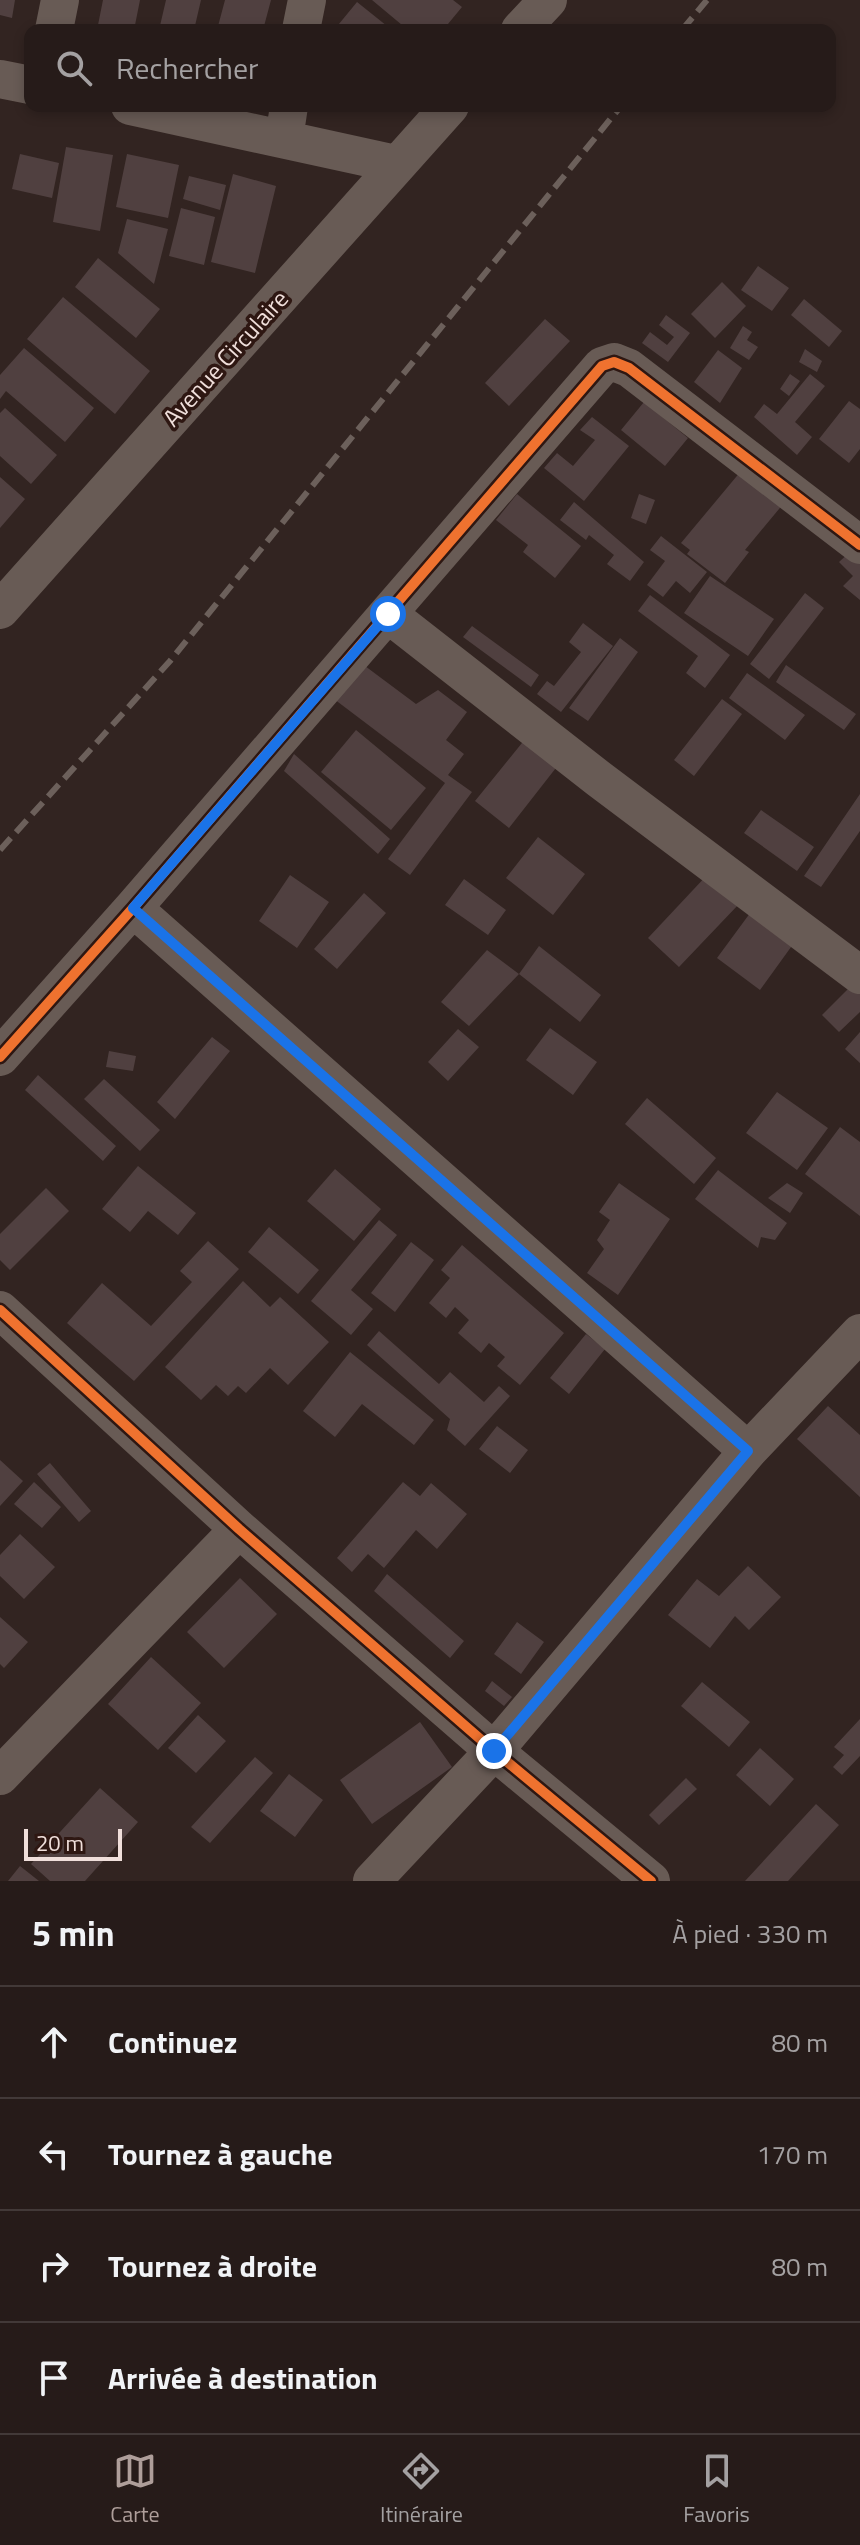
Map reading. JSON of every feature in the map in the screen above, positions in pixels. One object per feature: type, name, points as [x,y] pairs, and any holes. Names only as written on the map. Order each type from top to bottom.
[{"type":"street","points":[[55,24],[60,0]]},
{"type":"street","points":[[302,24],[307,0]]},
{"type":"street","points":[[526,24],[548,0]]},
{"type":"street","points":[[0,79],[24,84]]},
{"type":"street","points":[[188,112],[286,122],[396,164]]},
{"type":"street","name":"Avenue Circulaire","points":[[0,610],[444,112]]},
{"type":"street","points":[[0,1057],[133,908],[602,366],[614,362],[629,368],[860,545]]},
{"type":"street","points":[[388,614],[599,779],[860,975]]},
{"type":"street","points":[[133,908],[748,1451]]},
{"type":"street","points":[[0,1310],[239,1529],[494,1751],[651,1881]]},
{"type":"street","points":[[372,1881],[494,1751],[748,1451],[860,1333]]},
{"type":"street","points":[[0,1776],[239,1529]]},
{"type":"building","points":[[0,0],[15,0],[12,18],[0,15]]},
{"type":"building","points":[[103,0],[140,0],[135,24],[98,24]]},
{"type":"building","points":[[166,0],[201,0],[195,24],[160,24]]},
{"type":"building","points":[[225,0],[271,0],[265,24],[219,24]]},
{"type":"building","points":[[372,0],[453,0],[462,7],[448,24],[401,24]]},
{"type":"building","points":[[357,2],[384,24],[339,24]]},
{"type":"building","points":[[66,147],[113,155],[100,231],[53,222]]},
{"type":"building","points":[[20,154],[59,163],[52,198],[12,189]]},
{"type":"building","points":[[127,154],[179,165],[168,218],[116,207]]},
{"type":"building","points":[[233,174],[276,186],[255,273],[211,262]]},
{"type":"building","points":[[189,176],[226,185],[220,210],[183,199]]},
{"type":"building","points":[[181,208],[215,217],[204,265],[169,256]]},
{"type":"building","points":[[127,219],[168,229],[154,284],[118,253]]},
{"type":"building","points":[[98,258],[160,309],[136,338],[75,287]]},
{"type":"building","points":[[758,266],[789,288],[772,311],[741,290]]},
{"type":"building","points":[[722,282],[746,306],[715,338],[691,314]]},
{"type":"building","points":[[63,297],[150,371],[115,414],[27,339]]},
{"type":"building","points":[[804,299],[842,331],[829,347],[791,315]]},
{"type":"building","points":[[666,315],[690,333],[668,362],[642,343],[650,332],[667,345],[674,337],[659,325]]},
{"type":"building","points":[[545,319],[570,341],[509,406],[485,383]]},
{"type":"building","points":[[743,326],[752,332],[747,340],[758,347],[749,360],[730,348]]},
{"type":"building","points":[[24,348],[94,408],[65,442],[6,391],[0,399],[0,375]]},
{"type":"building","points":[[805,349],[822,361],[817,372],[799,362]]},
{"type":"building","points":[[718,350],[742,368],[720,403],[694,382]]},
{"type":"building","points":[[790,374],[800,381],[789,396],[780,389]]},
{"type":"building","points":[[810,374],[825,386],[795,422],[812,437],[797,455],[754,417],[764,404],[777,414]]},
{"type":"building","points":[[849,401],[860,409],[860,449],[849,463],[819,439]]},
{"type":"building","points":[[644,402],[688,438],[665,466],[621,430]]},
{"type":"building","points":[[5,408],[57,455],[31,484],[0,456],[0,413]]},
{"type":"building","points":[[592,417],[629,446],[584,501],[544,468],[557,453],[573,466],[595,440],[580,430]]},
{"type":"building","points":[[741,471],[784,503],[745,550],[749,552],[725,583],[687,554],[690,550],[681,543]]},
{"type":"building","points":[[0,477],[25,499],[0,528]]},
{"type":"building","points":[[517,494],[581,546],[555,578],[523,552],[528,545],[496,520]]},
{"type":"building","points":[[639,494],[655,500],[646,524],[631,518]]},
{"type":"building","points":[[574,502],[644,562],[630,581],[607,564],[614,555],[589,535],[586,540],[560,520]]},
{"type":"building","points":[[661,536],[707,572],[690,593],[676,581],[663,597],[647,585],[665,561],[650,550]]},
{"type":"building","points":[[851,551],[860,559],[860,600],[843,586],[853,576],[839,562]]},
{"type":"building","points":[[710,576],[774,619],[748,656],[684,613]]},
{"type":"building","points":[[805,593],[824,608],[769,679],[750,664]]},
{"type":"building","points":[[650,595],[730,655],[705,688],[686,673],[698,656],[638,611]]},
{"type":"building","points":[[583,623],[613,646],[561,712],[537,694],[547,681],[554,686],[581,652],[569,642]]},
{"type":"building","points":[[472,626],[539,675],[531,687],[463,637]]},
{"type":"building","points":[[620,638],[638,652],[588,721],[569,708]]},
{"type":"building","points":[[361,663],[416,704],[438,690],[467,712],[446,740],[464,754],[448,775],[472,792],[410,875],[388,859],[445,783],[334,699]]},
{"type":"building","points":[[786,665],[856,714],[844,730],[776,682]]},
{"type":"building","points":[[747,673],[805,715],[785,740],[729,698]]},
{"type":"building","points":[[722,699],[742,714],[694,776],[674,760]]},
{"type":"building","points":[[356,730],[426,788],[391,830],[321,772]]},
{"type":"building","points":[[526,738],[559,764],[509,828],[475,801]]},
{"type":"building","points":[[294,754],[390,839],[378,854],[284,771]]},
{"type":"building","points":[[860,794],[860,831],[821,887],[804,876]]},
{"type":"building","points":[[761,810],[814,847],[797,871],[744,833]]},
{"type":"building","points":[[538,837],[585,874],[553,915],[506,878]]},
{"type":"building","points":[[708,874],[739,904],[679,967],[648,938]]},
{"type":"building","points":[[290,875],[329,902],[297,948],[259,921]]},
{"type":"building","points":[[464,879],[506,910],[488,935],[445,905]]},
{"type":"building","points":[[364,893],[386,913],[337,969],[314,949]]},
{"type":"building","points":[[756,905],[799,936],[760,990],[717,958]]},
{"type":"building","points":[[539,946],[601,995],[580,1022],[519,974]]},
{"type":"building","points":[[487,950],[519,974],[469,1026],[441,1002]]},
{"type":"building","points":[[856,981],[860,985],[860,1012],[839,1032],[822,1015]]},
{"type":"building","points":[[550,1028],[597,1062],[573,1095],[526,1060]]},
{"type":"building","points":[[458,1029],[479,1047],[448,1081],[428,1062]]},
{"type":"building","points":[[860,1032],[860,1063],[845,1049]]},
{"type":"building","points":[[212,1037],[230,1051],[175,1119],[157,1102]]},
{"type":"building","points":[[109,1051],[136,1056],[133,1071],[106,1067]]},
{"type":"building","points":[[38,1075],[116,1146],[103,1161],[25,1090]]},
{"type":"building","points":[[104,1079],[160,1130],[140,1151],[84,1099]]},
{"type":"building","points":[[777,1092],[828,1128],[797,1170],[746,1133]]},
{"type":"building","points":[[647,1098],[716,1158],[694,1184],[625,1124]]},
{"type":"building","points":[[840,1127],[860,1142],[860,1216],[805,1174]]},
{"type":"building","points":[[138,1166],[196,1213],[178,1235],[148,1211],[130,1232],[102,1209]]},
{"type":"building","points":[[335,1169],[381,1209],[354,1241],[307,1201]]},
{"type":"building","points":[[718,1170],[787,1223],[775,1240],[761,1237],[758,1248],[695,1199]]},
{"type":"building","points":[[619,1183],[670,1219],[618,1295],[587,1273],[604,1249],[597,1240],[610,1220],[599,1212]]},
{"type":"building","points":[[787,1183],[803,1193],[790,1213],[768,1198]]},
{"type":"building","points":[[46,1188],[69,1211],[10,1270],[0,1260],[0,1234]]},
{"type":"building","points":[[379,1220],[397,1235],[351,1290],[373,1309],[351,1335],[311,1301]]},
{"type":"building","points":[[269,1227],[319,1270],[298,1294],[248,1252]]},
{"type":"building","points":[[208,1241],[239,1269],[134,1381],[67,1323],[102,1283],[151,1326],[192,1282],[180,1271]]},
{"type":"building","points":[[411,1242],[434,1260],[395,1312],[371,1293]]},
{"type":"building","points":[[462,1245],[564,1333],[520,1385],[497,1366],[505,1357],[489,1343],[481,1353],[458,1333],[469,1320],[455,1307],[446,1318],[429,1303],[450,1278],[441,1270]]},
{"type":"building","points":[[243,1281],[270,1307],[280,1297],[329,1342],[288,1385],[270,1368],[246,1393],[238,1386],[228,1396],[216,1385],[201,1400],[165,1367]]},
{"type":"building","points":[[379,1331],[439,1384],[450,1372],[484,1402],[499,1386],[510,1396],[465,1446],[447,1430],[450,1419],[367,1345]]},
{"type":"building","points":[[586,1334],[605,1349],[569,1394],[550,1378]]},
{"type":"building","points":[[350,1352],[434,1420],[414,1445],[362,1404],[335,1437],[303,1411]]},
{"type":"building","points":[[828,1406],[860,1435],[860,1497],[797,1439]]},
{"type":"building","points":[[497,1426],[528,1450],[510,1473],[479,1449]]},
{"type":"building","points":[[0,1460],[23,1481],[0,1506]]},
{"type":"building","points":[[50,1463],[91,1511],[79,1522],[37,1474]]},
{"type":"building","points":[[34,1482],[61,1507],[42,1528],[14,1504]]},
{"type":"building","points":[[403,1482],[420,1496],[431,1483],[467,1514],[437,1549],[416,1530],[384,1568],[368,1554],[352,1572],[337,1558]]},
{"type":"building","points":[[20,1534],[55,1567],[24,1599],[0,1576],[0,1555]]},
{"type":"building","points":[[748,1566],[781,1597],[749,1630],[735,1616],[710,1648],[668,1615],[697,1579],[719,1596]]},
{"type":"building","points":[[387,1574],[464,1641],[450,1658],[374,1591]]},
{"type":"building","points":[[240,1578],[277,1614],[224,1668],[187,1632]]},
{"type":"building","points":[[0,1617],[28,1642],[4,1668],[0,1664]]},
{"type":"building","points":[[517,1622],[544,1642],[521,1674],[494,1654]]},
{"type":"building","points":[[151,1657],[201,1703],[158,1750],[108,1704]]},
{"type":"building","points":[[492,1681],[512,1697],[504,1706],[485,1691]]},
{"type":"building","points":[[702,1682],[750,1722],[729,1747],[681,1706]]},
{"type":"building","points":[[198,1715],[226,1741],[196,1773],[168,1748]]},
{"type":"building","points":[[860,1719],[860,1756],[842,1775],[833,1767],[844,1755],[834,1747]]},
{"type":"building","points":[[420,1722],[452,1767],[372,1824],[340,1780]]},
{"type":"building","points":[[760,1748],[794,1779],[770,1806],[736,1775]]},
{"type":"building","points":[[255,1757],[273,1773],[210,1843],[191,1827]]},
{"type":"building","points":[[289,1774],[323,1800],[295,1837],[260,1811]]},
{"type":"building","points":[[686,1778],[697,1789],[659,1825],[649,1815]]},
{"type":"building","points":[[100,1788],[138,1822],[85,1881],[50,1881],[31,1864]]},
{"type":"building","points":[[816,1804],[839,1825],[788,1881],[745,1881]]},
{"type":"building","points":[[20,1866],[39,1881],[8,1881]]},
{"type":"railway","points":[[687,24],[707,0]]},
{"type":"railway","points":[[0,850],[170,661],[616,112]]},
{"type":"cycle path","points":[[0,1057],[133,908],[602,366],[614,362],[629,368],[860,545]]},
{"type":"cycle path","points":[[0,1310],[239,1529],[494,1751],[651,1881]]},
{"type":"route","points":[[388,614],[133,908],[748,1451],[494,1751]]}]
